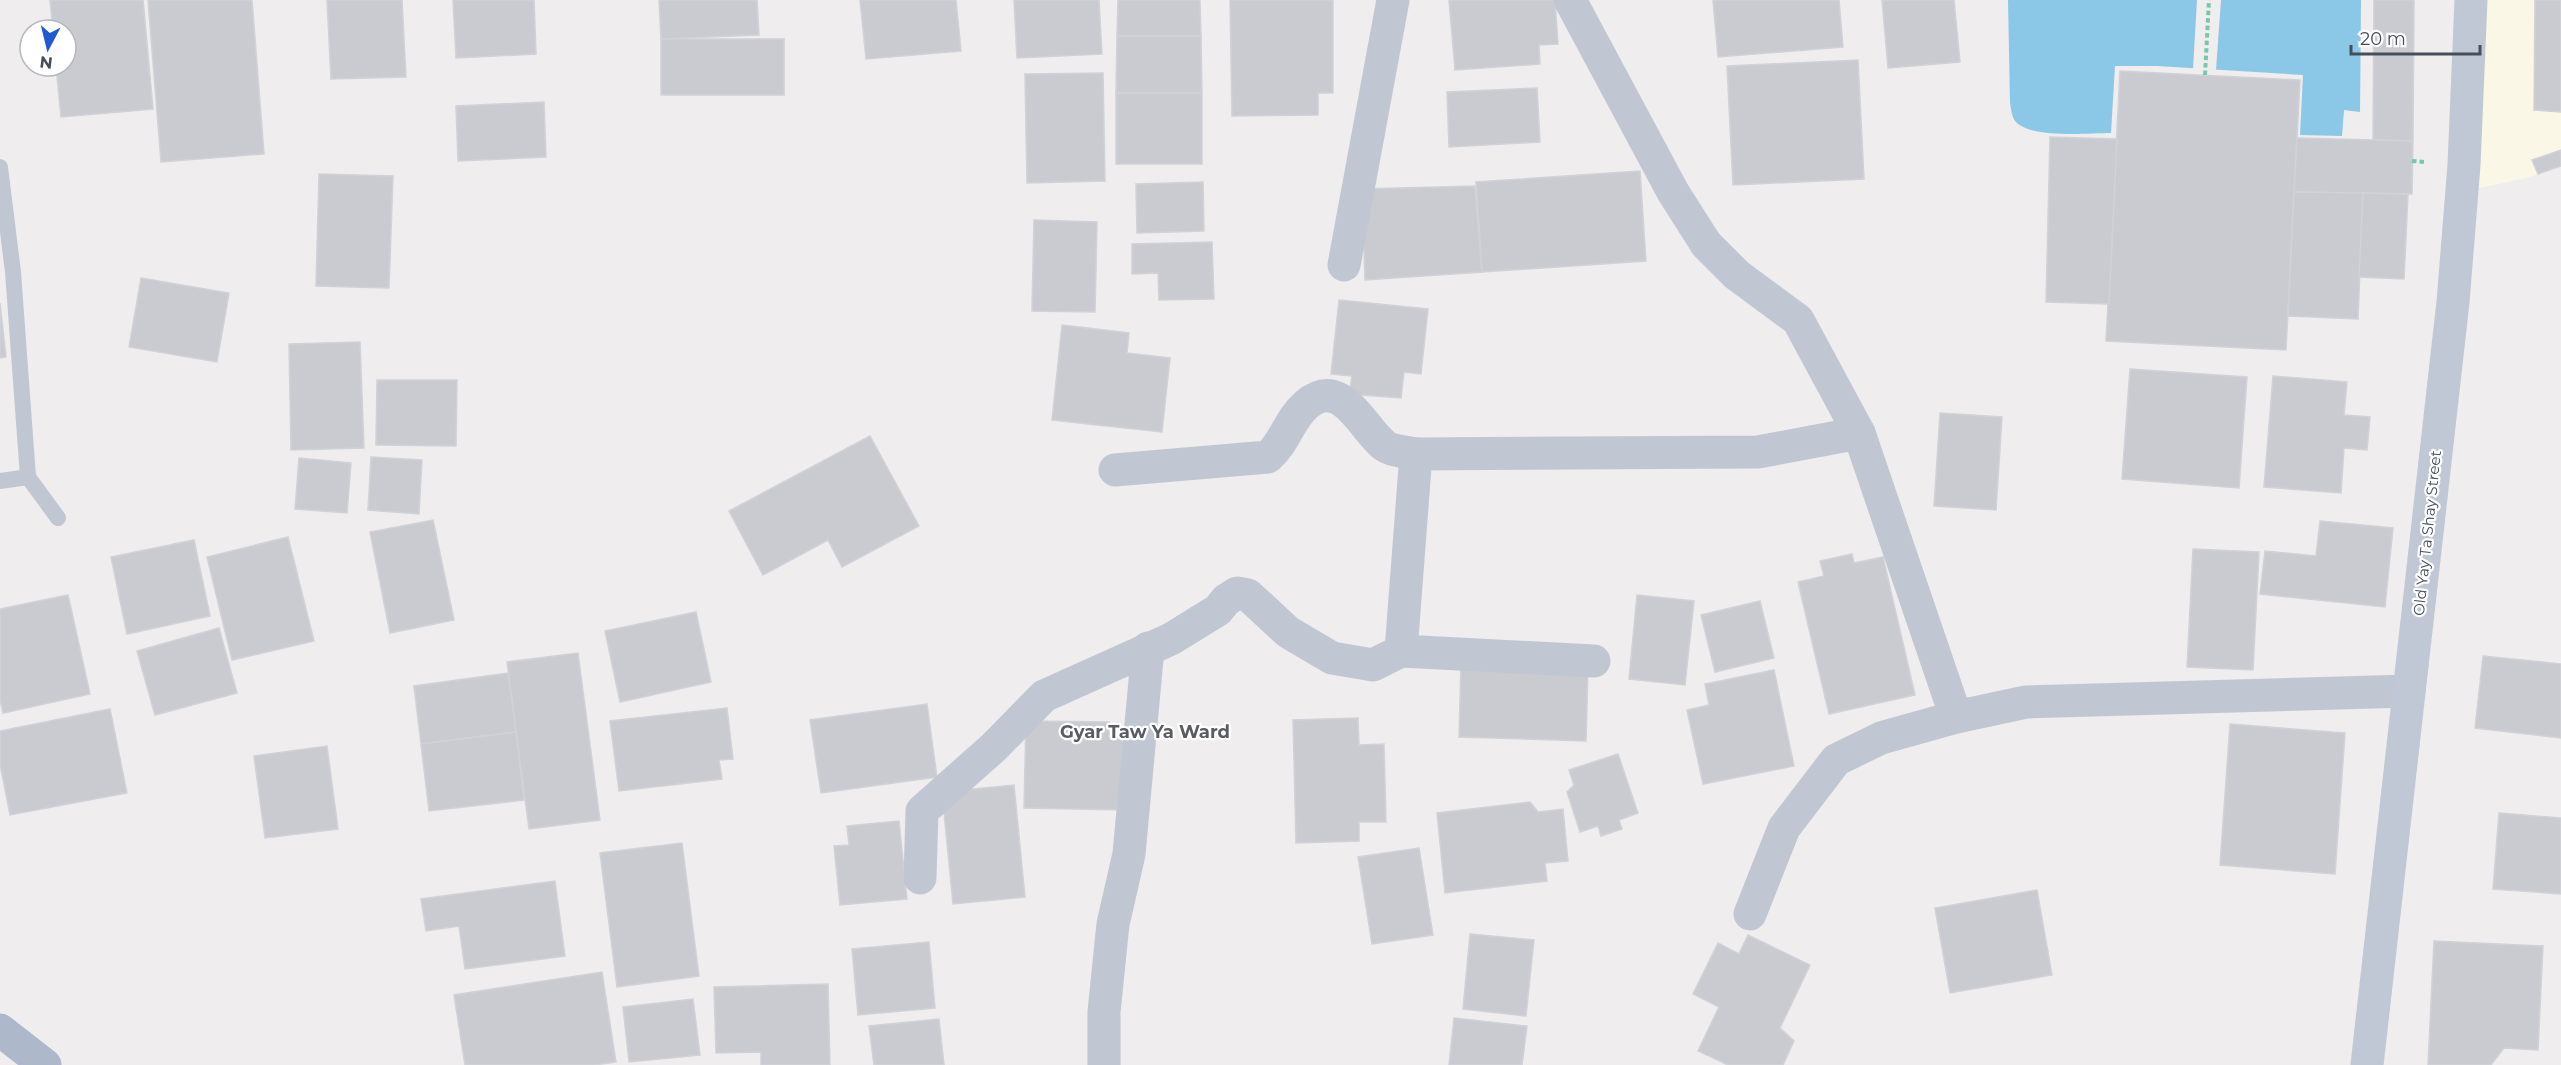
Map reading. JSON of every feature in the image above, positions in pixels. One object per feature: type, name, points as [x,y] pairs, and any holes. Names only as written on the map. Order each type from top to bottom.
[{"type":"main road","name":"Old Yay Ta Shay Street","points":[[2367,1065],[2454,291],[2464,165],[2471,0]]},
{"type":"main road","points":[[0,1030],[45,1065]]},
{"type":"street","points":[[1344,265],[1393,0]]},
{"type":"street","points":[[1570,0],[1673,192],[1706,244],[1737,275],[1798,320],[1859,433],[1956,717]]},
{"type":"street","points":[[1115,470],[1268,457],[1278,448],[1295,415],[1308,403],[1323,397],[1346,403],[1359,414],[1385,447],[1416,454],[1758,452],[1859,433]]},
{"type":"street","points":[[1401,651],[1416,454]]},
{"type":"street","points":[[920,878],[922,811],[927,804],[993,747],[1044,696],[1171,639],[1218,610],[1226,600],[1237,593],[1248,595],[1288,632],[1332,658],[1372,665],[1401,651],[1594,661]]},
{"type":"street","points":[[1104,1065],[1104,1012],[1107,979],[1113,924],[1129,854],[1148,648]]},
{"type":"street","points":[[1750,914],[1784,828],[1836,760],[1881,738],[1956,717],[2026,702],[2409,691]]},
{"type":"lane","points":[[0,167],[13,272],[28,477],[58,518]]},
{"type":"lane","points":[[0,481],[28,477]]},
{"type":"path","points":[[2205,75],[2209,0]]},
{"type":"shaded area","points":[[2471,0],[2561,0],[2561,166],[2526,178],[2462,192]]},
{"type":"water","points":[[2008,0],[2361,0],[2360,112],[2344,110],[2342,136],[2300,135],[2303,75],[2157,66],[2115,66],[2111,133],[2060,134],[2022,127],[2013,117],[2010,103]]},
{"type":"pier","points":[[2197,0],[2221,0],[2216,70],[2193,69]]},
{"type":"building","points":[[50,0],[143,0],[153,109],[61,117],[57,78],[78,78],[78,18],[52,18]]},
{"type":"building","points":[[148,0],[252,0],[264,154],[161,162]]},
{"type":"building","points":[[327,0],[402,0],[406,77],[331,79]]},
{"type":"building","points":[[453,0],[534,0],[536,54],[456,58]]},
{"type":"building","points":[[659,0],[757,0],[759,35],[661,39]]},
{"type":"building","points":[[860,0],[956,0],[961,51],[866,59]]},
{"type":"building","points":[[1014,0],[1099,0],[1102,54],[1017,58]]},
{"type":"building","points":[[1118,0],[1200,0],[1201,36],[1117,36]]},
{"type":"building","points":[[1230,0],[1333,0],[1333,93],[1318,93],[1318,115],[1232,116]]},
{"type":"building","points":[[1449,0],[1555,0],[1558,44],[1539,45],[1540,64],[1455,70]]},
{"type":"building","points":[[1713,0],[1839,0],[1843,47],[1718,57]]},
{"type":"building","points":[[1882,0],[1954,0],[1960,62],[1888,68]]},
{"type":"building","points":[[2374,0],[2414,0],[2413,141],[2373,140]]},
{"type":"building","points":[[2535,0],[2561,0],[2561,112],[2534,110]]},
{"type":"building","points":[[1117,36],[1201,36],[1202,93],[1116,93]]},
{"type":"building","points":[[661,39],[784,39],[784,95],[661,95]]},
{"type":"building","points":[[1858,60],[1864,179],[1733,185],[1727,66]]},
{"type":"building","points":[[2120,71],[2300,80],[2286,350],[2106,341]]},
{"type":"building","points":[[1103,73],[1105,181],[1027,183],[1025,74]]},
{"type":"building","points":[[1537,88],[1540,142],[1449,147],[1447,92]]},
{"type":"building","points":[[1116,93],[1202,93],[1202,164],[1116,164]]},
{"type":"building","points":[[544,102],[546,157],[458,161],[456,106]]},
{"type":"building","points":[[2050,137],[2117,139],[2109,304],[2046,302]]},
{"type":"building","points":[[2297,138],[2413,141],[2412,194],[2294,192]]},
{"type":"building","points":[[2561,150],[2561,166],[2538,174],[2532,160]]},
{"type":"building","points":[[1640,171],[1646,261],[1482,272],[1476,182]]},
{"type":"building","points":[[319,174],[393,176],[389,288],[316,286]]},
{"type":"building","points":[[1203,182],[1204,231],[1137,233],[1136,184]]},
{"type":"building","points":[[1475,186],[1482,272],[1365,280],[1362,189]]},
{"type":"building","points":[[2294,192],[2363,193],[2358,319],[2288,316]]},
{"type":"building","points":[[2363,193],[2408,194],[2404,279],[2359,277]]},
{"type":"building","points":[[1034,220],[1097,222],[1095,312],[1032,311]]},
{"type":"building","points":[[1212,242],[1214,299],[1159,300],[1158,273],[1132,274],[1132,244]]},
{"type":"building","points":[[141,278],[229,293],[217,362],[129,347]]},
{"type":"building","points":[[1339,300],[1428,309],[1421,374],[1404,372],[1401,398],[1349,394],[1352,376],[1331,374]]},
{"type":"building","points":[[0,303],[6,357],[0,358]]},
{"type":"building","points":[[1062,325],[1129,333],[1127,353],[1170,358],[1162,432],[1052,420]]},
{"type":"building","points":[[360,342],[364,448],[291,450],[289,344]]},
{"type":"building","points":[[2130,369],[2247,377],[2239,488],[2122,479]]},
{"type":"building","points":[[2273,376],[2347,382],[2344,415],[2370,417],[2367,450],[2344,448],[2341,493],[2264,487]]},
{"type":"building","points":[[377,380],[457,380],[456,446],[376,445]]},
{"type":"building","points":[[1940,413],[2002,417],[1996,510],[1934,506]]},
{"type":"building","points":[[870,436],[919,526],[842,567],[828,540],[763,575],[729,511]]},
{"type":"building","points":[[371,457],[422,460],[419,514],[368,510]]},
{"type":"building","points":[[299,458],[351,463],[347,513],[295,509]]},
{"type":"building","points":[[433,520],[454,620],[390,633],[370,532]]},
{"type":"building","points":[[2320,521],[2393,528],[2385,607],[2260,594],[2265,551],[2316,556]]},
{"type":"building","points":[[288,537],[314,641],[232,660],[207,557]]},
{"type":"building","points":[[194,540],[210,616],[127,634],[111,557]]},
{"type":"building","points":[[2193,549],[2259,552],[2253,670],[2187,667]]},
{"type":"building","points":[[1852,554],[1854,563],[1883,557],[1915,695],[1829,714],[1798,582],[1824,576],[1820,561]]},
{"type":"building","points":[[68,595],[90,694],[3,713],[0,700],[0,609]]},
{"type":"building","points":[[1637,595],[1694,601],[1685,685],[1629,679]]},
{"type":"building","points":[[1760,601],[1774,658],[1715,672],[1701,615]]},
{"type":"building","points":[[696,612],[711,682],[620,702],[605,631]]},
{"type":"building","points":[[219,628],[237,693],[155,715],[137,651]]},
{"type":"building","points":[[578,653],[600,820],[529,829],[507,662]]},
{"type":"building","points":[[2483,656],[2561,664],[2561,738],[2475,728]]},
{"type":"building","points":[[1461,663],[1588,668],[1586,741],[1459,737]]},
{"type":"building","points":[[1774,670],[1794,766],[1703,784],[1687,710],[1709,705],[1705,684]]},
{"type":"building","points":[[508,673],[516,732],[421,744],[414,686]]},
{"type":"building","points":[[927,704],[937,777],[821,793],[810,720]]},
{"type":"building","points":[[727,708],[733,759],[719,760],[722,779],[619,791],[610,721]]},
{"type":"building","points":[[110,709],[127,793],[10,815],[0,764],[0,731]]},
{"type":"building","points":[[1358,718],[1359,745],[1384,744],[1386,822],[1359,822],[1359,841],[1296,843],[1293,720]]},
{"type":"building","points":[[1026,721],[1109,722],[1109,738],[1126,738],[1125,810],[1024,808]]},
{"type":"building","points":[[2230,724],[2345,733],[2335,874],[2220,865]]},
{"type":"building","points":[[516,732],[524,800],[429,811],[421,744]]},
{"type":"building","points":[[327,746],[338,829],[265,838],[254,756]]},
{"type":"building","points":[[1618,754],[1638,813],[1619,820],[1622,829],[1601,836],[1598,826],[1580,832],[1567,792],[1574,785],[1569,770]]},
{"type":"building","points":[[1014,785],[1025,897],[953,904],[942,792]]},
{"type":"building","points":[[1530,802],[1538,812],[1563,809],[1568,861],[1545,863],[1547,881],[1445,893],[1437,813]]},
{"type":"building","points":[[2499,813],[2561,818],[2561,894],[2493,889]]},
{"type":"building","points":[[899,821],[907,899],[840,905],[834,846],[849,845],[847,826]]},
{"type":"building","points":[[682,843],[699,976],[617,987],[600,853]]},
{"type":"building","points":[[1419,848],[1433,935],[1372,944],[1358,857]]},
{"type":"building","points":[[555,881],[565,956],[465,969],[459,926],[426,931],[421,899]]},
{"type":"building","points":[[2037,890],[2052,975],[1950,993],[1935,908]]},
{"type":"building","points":[[1470,934],[1534,940],[1526,1016],[1463,1009]]},
{"type":"building","points":[[1748,935],[1810,965],[1780,1028],[1794,1041],[1783,1065],[1728,1065],[1698,1051],[1719,1007],[1693,994],[1718,943],[1739,954]]},
{"type":"building","points":[[2434,941],[2543,946],[2538,1050],[2504,1048],[2491,1065],[2428,1065]]},
{"type":"building","points":[[929,942],[935,1008],[858,1015],[852,949]]},
{"type":"building","points":[[602,972],[616,1062],[594,1065],[465,1065],[454,995]]},
{"type":"building","points":[[828,984],[830,1065],[761,1065],[761,1052],[716,1053],[714,987]]},
{"type":"building","points":[[693,999],[700,1055],[629,1062],[623,1007]]},
{"type":"building","points":[[1454,1018],[1527,1026],[1522,1065],[1449,1065]]},
{"type":"building","points":[[939,1019],[944,1065],[874,1065],[869,1026]]},
{"type":"district","name":"Gyar Taw Ya Ward","points":[[1145,732]]}]
